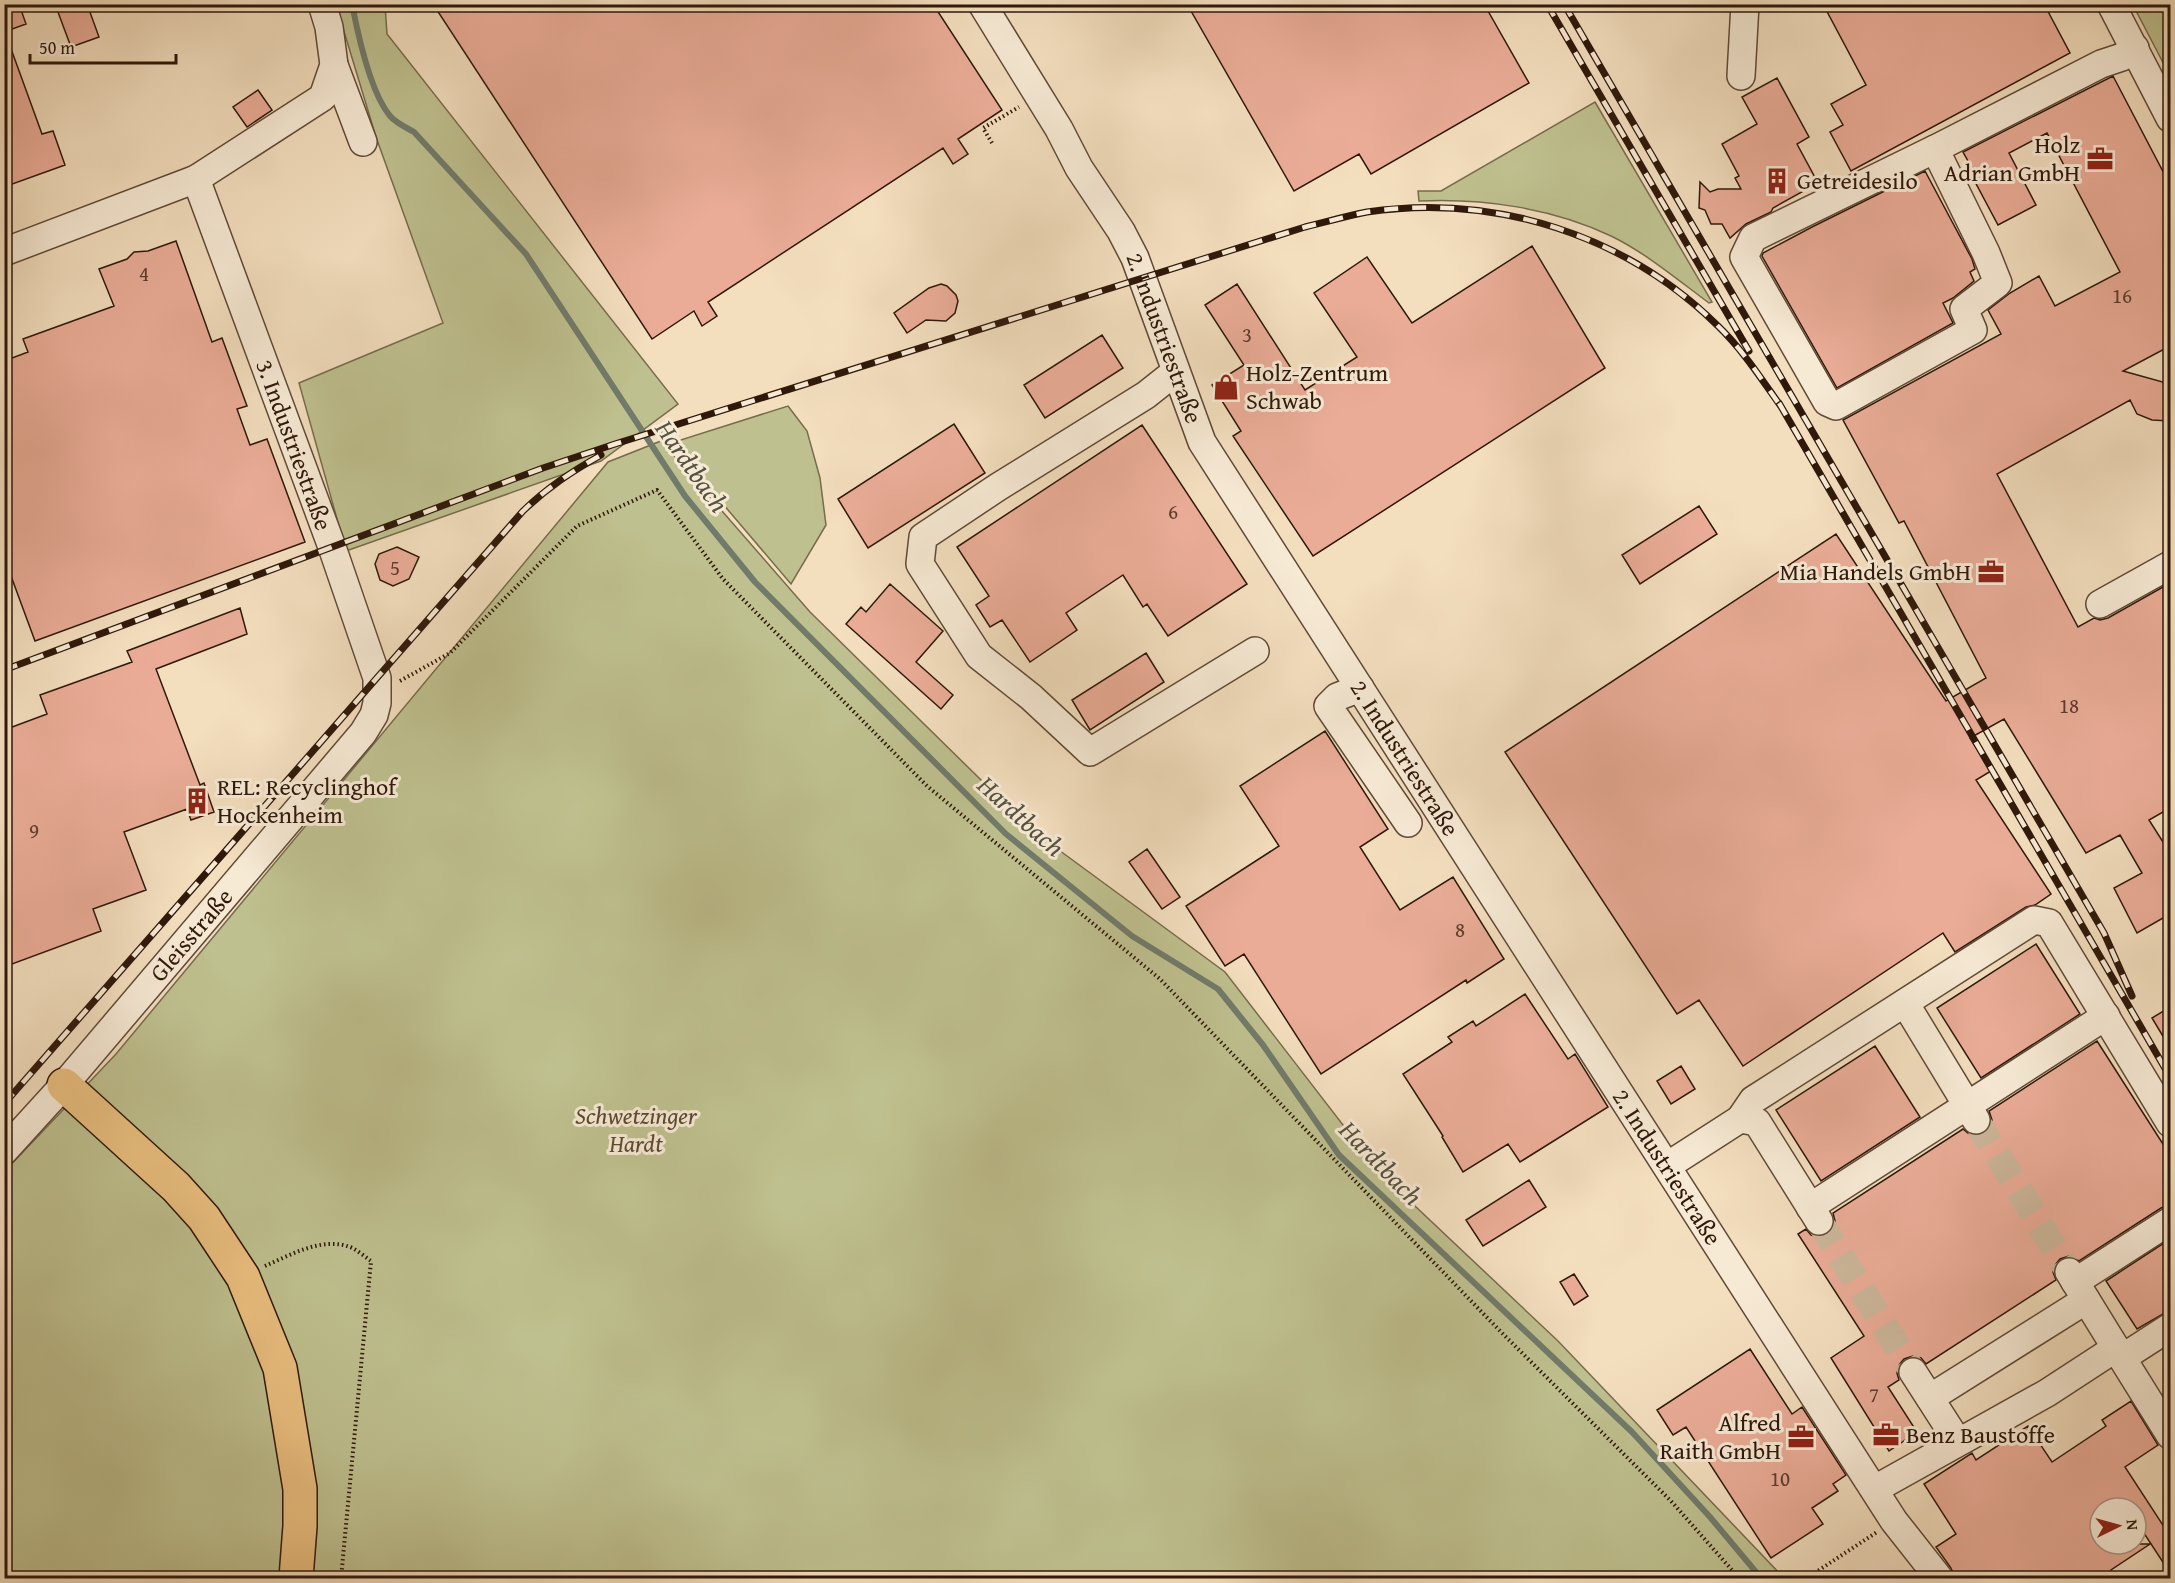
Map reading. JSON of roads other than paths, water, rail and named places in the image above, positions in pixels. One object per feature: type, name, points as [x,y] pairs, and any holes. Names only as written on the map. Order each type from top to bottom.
[{"type":"main road","points":[[64,1085],[176,1187],[204,1218],[243,1276],[280,1368],[300,1489],[296,1578]]},
{"type":"street","points":[[322,4],[329,27],[334,65],[363,142]]},
{"type":"street","name":"2. Industriestraße","points":[[982,4],[1059,129],[1079,168],[1121,231],[1135,258],[1202,442],[1894,1521],[1939,1578]]},
{"type":"street","points":[[1741,76],[1744,4]]},
{"type":"street","points":[[2111,4],[2170,118]]},
{"type":"street","points":[[1935,149],[1986,253],[1998,283],[1964,309],[1973,330],[1836,406],[1827,402],[1744,257],[1753,238],[2101,64],[2122,57],[2135,48]]},
{"type":"street","points":[[4,252],[196,179],[323,97],[334,65]]},
{"type":"street","name":"3. Industriestraße","points":[[196,179],[332,547],[377,678],[376,704]]},
{"type":"street","points":[[1175,372],[1146,395],[998,487],[923,537],[920,564],[979,656],[1031,697],[1090,752],[1255,651]]},
{"type":"street","points":[[2100,604],[2170,566]]},
{"type":"street","points":[[1360,688],[1337,698],[1328,705],[1408,823]]},
{"type":"street","name":"Gleisstraße","points":[[4,1151],[64,1085],[348,750],[376,704]]},
{"type":"street","points":[[1667,1166],[1740,1119],[1754,1100],[2034,920],[2049,923],[2170,1123]]},
{"type":"street","points":[[1905,1003],[1972,1113]]},
{"type":"street","points":[[1740,1119],[1757,1122],[1815,1214],[1972,1113],[2106,1016]]},
{"type":"street","points":[[1930,1398],[2076,1284],[2170,1221]]},
{"type":"street","points":[[2076,1284],[2170,1435]]},
{"type":"street","points":[[1875,1490],[2119,1353],[2170,1327]]},
{"type":"street","points":[[1913,1372],[1958,1442]]},
{"type":"waterway","name":"Hardtbach","points":[[352,4],[361,47],[376,93],[383,106],[398,123],[414,132],[526,254],[685,496],[755,582],[1006,834],[1132,936],[1218,989],[1263,1045],[1339,1155],[1632,1432],[1710,1517],[1761,1578]]},
{"type":"tunnel","points":[[1976,1120],[2069,1272]]},
{"type":"tunnel","points":[[1819,1221],[1913,1372]]},
{"type":"railway","points":[[1547,4],[1749,351]]},
{"type":"railway","points":[[1564,4],[2104,933],[2132,996]]},
{"type":"railway","points":[[4,670],[543,468],[1305,227],[1367,212],[1415,208],[1463,209],[1510,216],[1556,228],[1600,245],[1642,267],[1682,294],[1718,326],[1744,355],[1782,408]]},
{"type":"railway","points":[[1779,403],[2170,1077]]},
{"type":"railway","points":[[4,1104],[523,511],[560,480],[601,455]]},
{"type":"place","name":"Holz Adrian GmbH","points":[[2100,159]]},
{"type":"place","name":"Getreidesilo","points":[[1777,181]]},
{"type":"place","name":"Holz-Zentrum Schwab","points":[[1226,387]]},
{"type":"place","name":"Mia Handels GmbH","points":[[1991,572]]},
{"type":"place","name":"REL: Recyclinghof Hockenheim","points":[[197,801]]},
{"type":"place","name":"Benz Baustoffe","points":[[1886,1435]]},
{"type":"place","name":"Alfred Raith GmbH","points":[[1801,1437]]},
{"type":"park label","name":"Schwetzinger Hardt","points":[[636,1130]]}]
